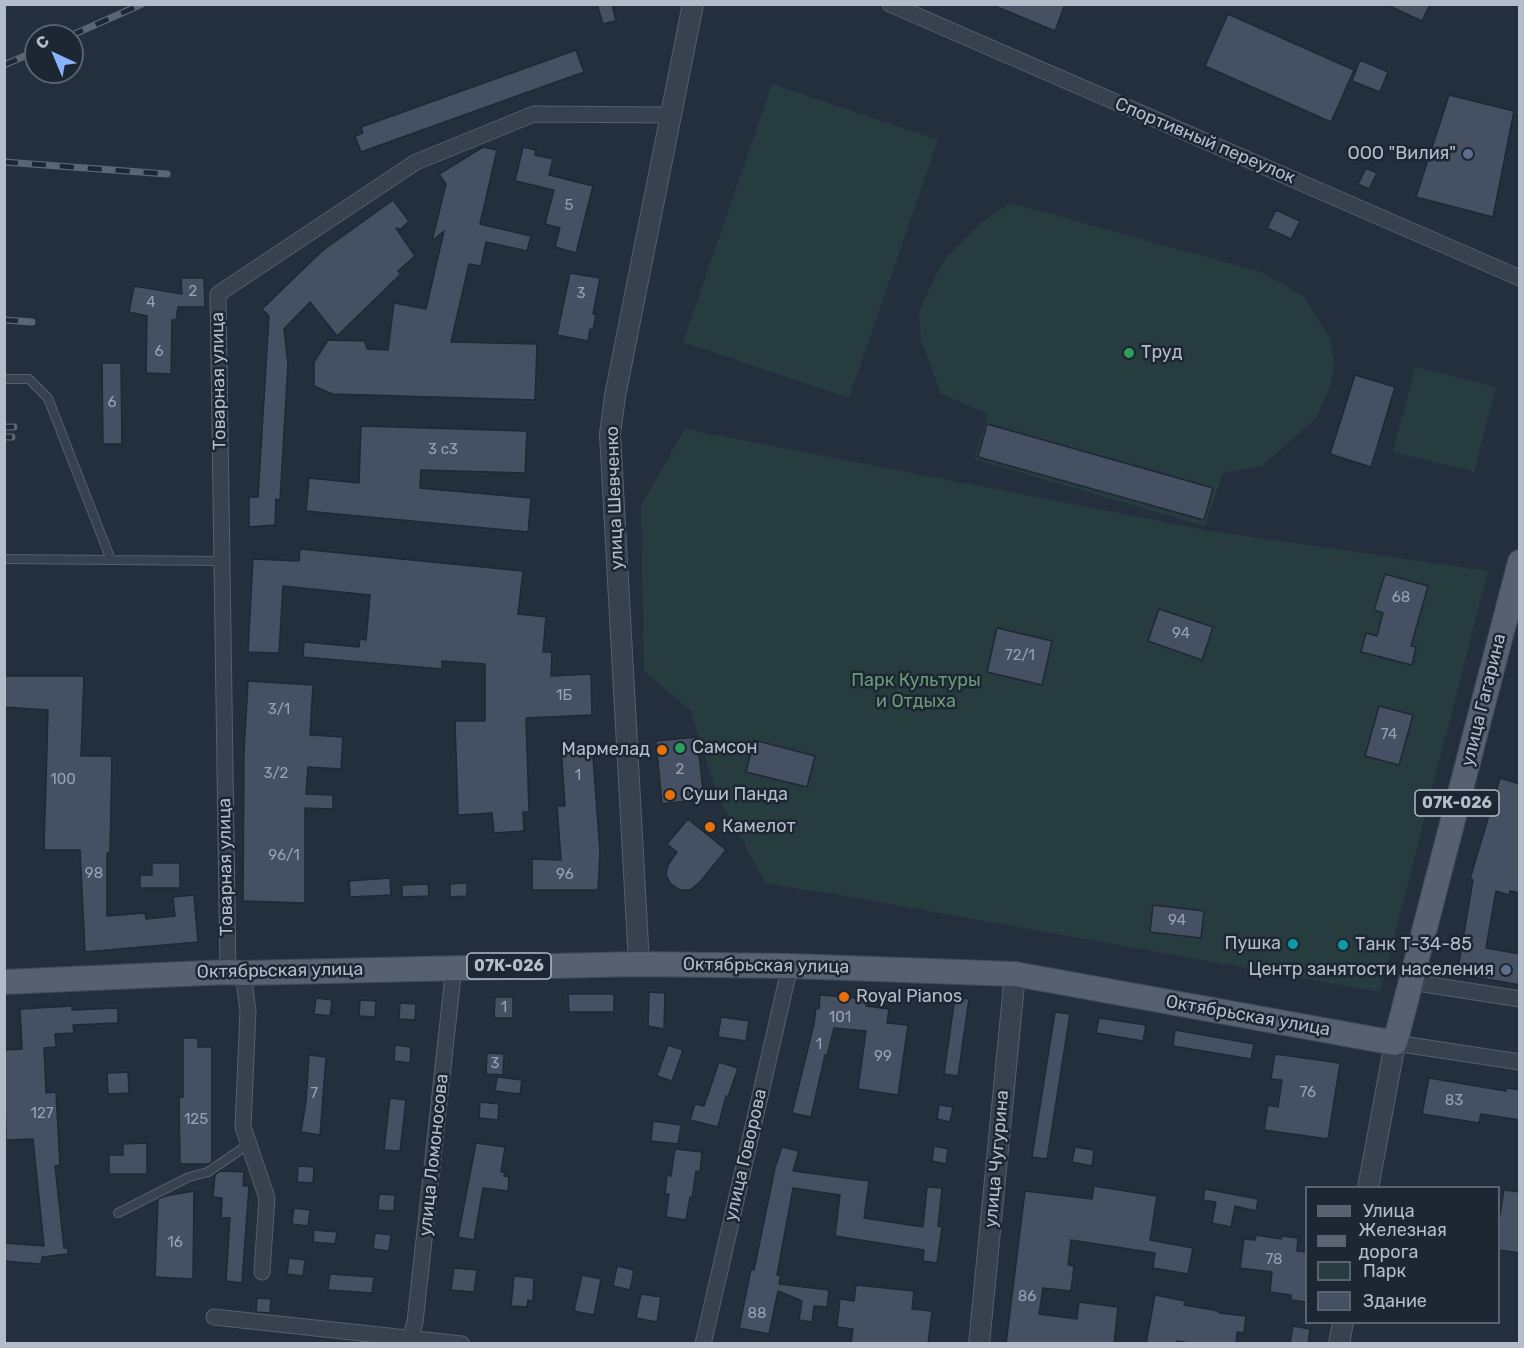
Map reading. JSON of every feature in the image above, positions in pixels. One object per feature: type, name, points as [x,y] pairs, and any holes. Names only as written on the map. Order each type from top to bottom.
[{"type":"main road","name":"улица Гагарина","points":[[1395,1043],[1516,588],[1520,562]]},
{"type":"main road","name":"Октябрьская улица","points":[[4,982],[235,972],[639,964],[789,966],[1015,974],[1395,1043]]},
{"type":"street","name":"улица Шевченко","points":[[639,964],[610,434],[615,396],[693,4]]},
{"type":"street","name":"Спортивный переулок","points":[[890,4],[1520,278]]},
{"type":"street","name":"Товарная улица","points":[[262,1272],[267,1198],[243,1127],[248,1011],[235,972],[222,561],[218,294],[416,162],[534,114],[671,115]]},
{"type":"street","name":"улица Говорова","points":[[702,1344],[789,966]]},
{"type":"street","name":"улица Ломоносова","points":[[410,1341],[415,1322],[454,967]]},
{"type":"street","name":"улица Чугурина","points":[[979,1344],[1015,974]]},
{"type":"street","points":[[1411,982],[1520,999]]},
{"type":"street","name":"Октябрьская улица","points":[[1395,1043],[1520,1062]]},
{"type":"street","name":"улица Гагарина","points":[[1368,1186],[1395,1043]]},
{"type":"street","points":[[214,1317],[410,1341],[462,1344]]},
{"type":"street","points":[[1339,1344],[1343,1324]]},
{"type":"lane","points":[[4,379],[29,379],[48,398],[111,560]]},
{"type":"lane","points":[[4,559],[222,561]]},
{"type":"lane","points":[[118,1213],[180,1181],[208,1172],[249,1144]]},
{"type":"green space","points":[[772,84],[938,140],[849,398],[683,342]]},
{"type":"green space","name":"Труд","points":[[1011,203],[1264,273],[1304,297],[1330,339],[1335,365],[1329,389],[1316,418],[1262,466],[1223,473],[1205,526],[974,459],[988,414],[941,394],[921,340],[919,313],[931,284],[946,258],[983,221]]},
{"type":"green space","points":[[1415,367],[1496,387],[1474,472],[1393,452]]},
{"type":"green space","name":"Парк Культуры и Отдыха","points":[[685,429],[1217,532],[1488,571],[1380,992],[834,894],[766,884],[717,794],[690,710],[644,671],[641,505]]},
{"type":"building","points":[[597,4],[612,4],[616,21],[603,24]]},
{"type":"building","points":[[990,4],[1065,4],[1055,31]]},
{"type":"building","points":[[1385,4],[1430,4],[1422,21]]},
{"type":"building","points":[[1228,14],[1354,70],[1331,122],[1205,66]]},
{"type":"building","points":[[576,50],[584,72],[361,152],[355,136],[363,133],[361,127]]},
{"type":"building","points":[[1360,60],[1388,72],[1380,92],[1352,81]]},
{"type":"building","name":"ООО \"Вилия\"","points":[[1449,95],[1514,111],[1493,217],[1416,197]]},
{"type":"building","points":[[483,147],[497,150],[480,224],[531,236],[527,251],[486,242],[481,266],[469,264],[451,342],[537,344],[535,400],[332,394],[314,386],[314,362],[328,340],[365,341],[367,349],[388,350],[394,303],[426,309],[444,231],[432,241],[446,184],[439,174]]},
{"type":"building","points":[[523,147],[536,150],[535,155],[553,159],[549,175],[593,186],[576,253],[555,247],[560,228],[545,224],[554,190],[515,181]]},
{"type":"building","points":[[1366,168],[1377,173],[1369,189],[1358,184]]},
{"type":"building","points":[[393,200],[409,221],[401,229],[396,228],[415,256],[398,271],[401,274],[337,336],[310,302],[284,329],[288,364],[280,500],[276,499],[275,525],[249,527],[249,497],[258,497],[269,316],[262,309],[322,251]]},
{"type":"building","points":[[1276,210],[1300,221],[1291,239],[1267,228]]},
{"type":"building","points":[[570,273],[600,278],[593,314],[596,314],[593,330],[590,329],[588,341],[557,335]]},
{"type":"building","points":[[181,278],[204,278],[205,307],[178,307],[176,320],[172,320],[171,374],[146,373],[147,316],[129,312],[134,286],[182,294]]},
{"type":"building","points":[[102,363],[121,363],[122,444],[103,444]]},
{"type":"building","points":[[1355,375],[1395,387],[1371,467],[1330,454]]},
{"type":"building","points":[[987,424],[1213,488],[1204,520],[978,457]]},
{"type":"building","points":[[361,426],[527,431],[525,473],[421,470],[420,488],[531,498],[528,532],[306,511],[309,478],[359,483]]},
{"type":"building","points":[[300,549],[523,571],[518,614],[546,617],[543,652],[552,652],[551,676],[591,674],[592,715],[526,718],[529,812],[523,812],[524,831],[494,833],[492,813],[458,815],[455,721],[485,721],[485,664],[442,661],[442,669],[303,657],[304,642],[359,647],[360,639],[366,640],[370,595],[283,586],[279,653],[248,652],[253,559],[299,561]]},
{"type":"building","points":[[1385,574],[1428,586],[1411,646],[1416,647],[1412,665],[1361,652],[1366,633],[1377,636],[1383,613],[1374,610]]},
{"type":"building","points":[[1159,609],[1213,627],[1202,660],[1148,641]]},
{"type":"building","points":[[997,628],[1052,641],[1042,685],[987,672]]},
{"type":"building","points":[[4,676],[84,676],[81,756],[112,756],[110,853],[107,853],[107,916],[145,913],[146,919],[175,916],[173,897],[194,895],[198,942],[85,952],[80,850],[44,850],[48,710],[4,707]]},
{"type":"building","points":[[248,681],[313,685],[310,735],[343,737],[341,769],[308,767],[306,794],[333,795],[333,809],[305,808],[305,903],[243,901],[244,751]]},
{"type":"building","points":[[1379,706],[1413,715],[1399,765],[1365,756]]},
{"type":"building","points":[[697,737],[704,799],[662,804],[656,741]]},
{"type":"building","points":[[754,740],[815,756],[807,787],[746,772]]},
{"type":"building","points":[[592,744],[600,852],[598,890],[532,890],[532,859],[561,860],[557,806],[565,806],[561,746]]},
{"type":"building","points":[[1500,778],[1520,784],[1520,893],[1510,891],[1509,895],[1496,891],[1486,948],[1520,954],[1520,985],[1457,974],[1473,880],[1470,879]]},
{"type":"building","points":[[688,819],[726,850],[699,883],[690,890],[680,890],[671,884],[666,875],[668,865],[677,852],[667,844]]},
{"type":"building","points":[[152,863],[180,863],[180,888],[140,888],[140,875],[152,875]]},
{"type":"building","points":[[390,878],[391,895],[350,897],[349,881]]},
{"type":"building","points":[[467,883],[467,896],[450,897],[450,884]]},
{"type":"building","points":[[428,884],[429,896],[402,897],[402,885]]},
{"type":"building","points":[[1153,905],[1204,911],[1201,938],[1150,932]]},
{"type":"building","points":[[649,992],[665,993],[664,1029],[648,1026]]},
{"type":"building","points":[[568,994],[614,994],[614,1012],[569,1012]]},
{"type":"building","points":[[820,995],[867,999],[866,1006],[889,1009],[887,1023],[908,1025],[898,1095],[858,1089],[866,1031],[834,1028],[827,1056],[825,1055],[811,1117],[792,1113],[816,1008],[819,1009]]},
{"type":"building","points":[[495,997],[513,997],[513,1018],[494,1018]]},
{"type":"building","points":[[955,997],[969,999],[958,1076],[944,1074]]},
{"type":"building","points":[[316,998],[332,1000],[330,1016],[314,1014]]},
{"type":"building","points":[[360,1000],[376,1001],[375,1017],[359,1016]]},
{"type":"building","points":[[400,1003],[416,1004],[415,1020],[399,1019]]},
{"type":"building","points":[[72,1006],[72,1010],[118,1008],[118,1023],[73,1025],[74,1033],[55,1034],[56,1047],[44,1048],[46,1093],[56,1092],[60,1165],[55,1166],[64,1248],[68,1248],[68,1254],[42,1257],[41,1264],[4,1261],[4,1243],[44,1246],[33,1139],[6,1140],[4,1050],[22,1049],[20,1009]]},
{"type":"building","points":[[1055,1012],[1070,1014],[1047,1159],[1032,1157]]},
{"type":"building","points":[[721,1017],[749,1021],[746,1041],[718,1037]]},
{"type":"building","points":[[1099,1018],[1146,1025],[1143,1041],[1096,1033]]},
{"type":"building","points":[[1175,1030],[1254,1044],[1251,1059],[1173,1046]]},
{"type":"building","points":[[183,1038],[198,1038],[198,1047],[212,1047],[212,1162],[209,1164],[180,1164],[179,1097],[183,1097]]},
{"type":"building","points":[[395,1045],[411,1047],[410,1063],[394,1061]]},
{"type":"building","points":[[668,1045],[683,1050],[672,1081],[657,1076]]},
{"type":"building","points":[[487,1053],[504,1054],[503,1075],[486,1074]]},
{"type":"building","points":[[1275,1054],[1340,1063],[1328,1139],[1264,1130],[1268,1105],[1278,1107],[1282,1080],[1271,1079]]},
{"type":"building","points":[[309,1055],[326,1057],[320,1135],[301,1132]]},
{"type":"building","points":[[719,1062],[738,1068],[728,1097],[726,1096],[718,1127],[690,1120],[695,1104],[704,1106]]},
{"type":"building","points":[[128,1072],[129,1093],[108,1094],[107,1073]]},
{"type":"building","points":[[497,1077],[522,1080],[520,1094],[495,1091]]},
{"type":"building","points":[[1429,1078],[1506,1091],[1507,1088],[1520,1090],[1520,1120],[1481,1114],[1479,1123],[1422,1114]]},
{"type":"building","points":[[390,1098],[406,1100],[400,1151],[384,1150]]},
{"type":"building","points":[[480,1102],[499,1104],[498,1120],[479,1118]]},
{"type":"building","points":[[939,1105],[953,1107],[950,1122],[937,1119]]},
{"type":"building","points":[[653,1121],[681,1125],[678,1144],[651,1141]]},
{"type":"building","points":[[147,1143],[147,1174],[109,1174],[109,1155],[123,1155],[123,1144]]},
{"type":"building","points":[[476,1143],[505,1147],[501,1172],[505,1172],[504,1176],[509,1177],[508,1191],[483,1188],[474,1240],[458,1237]]},
{"type":"building","points":[[934,1146],[948,1149],[946,1164],[932,1161]]},
{"type":"building","points":[[782,1147],[799,1151],[793,1171],[869,1181],[864,1218],[923,1227],[927,1187],[942,1188],[938,1226],[942,1227],[937,1263],[923,1261],[924,1250],[835,1236],[840,1195],[793,1188],[777,1275],[781,1275],[779,1284],[829,1290],[827,1307],[814,1306],[812,1322],[799,1320],[802,1301],[778,1291],[769,1334],[739,1328],[751,1269],[754,1270],[775,1168]]},
{"type":"building","points":[[1075,1147],[1094,1150],[1092,1166],[1072,1162]]},
{"type":"building","points":[[675,1149],[702,1152],[700,1172],[696,1171],[686,1220],[666,1217],[669,1194],[665,1194],[667,1175],[671,1176]]},
{"type":"building","points":[[298,1166],[314,1167],[313,1183],[297,1182]]},
{"type":"building","points":[[220,1171],[244,1172],[243,1186],[249,1186],[242,1283],[226,1281],[230,1218],[221,1218],[222,1198],[213,1197],[215,1175]]},
{"type":"building","points":[[1094,1186],[1157,1196],[1150,1240],[1193,1248],[1188,1274],[1153,1268],[1155,1253],[1071,1240],[1068,1265],[1074,1266],[1071,1291],[1043,1288],[1039,1314],[1077,1319],[1079,1302],[1118,1307],[1114,1344],[1006,1344],[1025,1191],[1092,1199]]},
{"type":"building","points":[[1205,1189],[1258,1199],[1256,1211],[1235,1206],[1231,1227],[1212,1223],[1216,1202],[1203,1200]]},
{"type":"building","points":[[1504,1190],[1520,1192],[1520,1253],[1500,1250],[1500,1215]]},
{"type":"building","points":[[194,1191],[193,1279],[155,1277],[158,1199]]},
{"type":"building","points":[[379,1194],[395,1195],[394,1211],[378,1210]]},
{"type":"building","points":[[294,1208],[310,1210],[308,1226],[292,1224]]},
{"type":"building","points":[[314,1230],[337,1232],[335,1244],[313,1242]]},
{"type":"building","points":[[375,1233],[391,1235],[389,1251],[373,1249]]},
{"type":"building","points":[[1256,1235],[1281,1239],[1282,1236],[1298,1238],[1297,1251],[1305,1252],[1305,1302],[1291,1300],[1291,1295],[1270,1292],[1272,1272],[1240,1268],[1244,1239],[1255,1240]]},
{"type":"building","points":[[289,1258],[305,1260],[303,1276],[287,1274]]},
{"type":"building","points":[[617,1266],[634,1270],[630,1290],[613,1286]]},
{"type":"building","points":[[454,1268],[477,1270],[474,1292],[451,1290]]},
{"type":"building","points":[[330,1274],[374,1277],[372,1293],[328,1290]]},
{"type":"building","points":[[582,1275],[601,1279],[594,1315],[574,1311]]},
{"type":"building","points":[[514,1276],[534,1278],[533,1301],[528,1300],[527,1307],[511,1306]]},
{"type":"building","points":[[856,1285],[914,1291],[912,1309],[932,1311],[928,1344],[851,1343],[853,1329],[837,1327],[840,1299],[854,1301]]},
{"type":"building","points":[[641,1294],[661,1297],[657,1322],[636,1318]]},
{"type":"building","points":[[1155,1295],[1185,1301],[1184,1305],[1246,1316],[1244,1333],[1237,1332],[1236,1344],[1195,1344],[1177,1341],[1177,1344],[1146,1344]]},
{"type":"building","points":[[257,1298],[271,1299],[270,1313],[256,1312]]},
{"type":"building","points":[[1293,1326],[1310,1329],[1308,1344],[1290,1344]]},
{"type":"railway","points":[[84,30],[142,4]]},
{"type":"railway","points":[[4,65],[24,56]]},
{"type":"railway","points":[[4,162],[167,174]]},
{"type":"railway","points":[[4,320],[32,322]]},
{"type":"railway","points":[[4,427],[14,427]]},
{"type":"railway","points":[[4,437],[12,437]]},
{"type":"place","name":"ООО \"Вилия\"","points":[[1468,154]]},
{"type":"place","name":"Труд","points":[[1129,353]]},
{"type":"place","name":"Самсон","points":[[680,748]]},
{"type":"place","name":"Мармелад","points":[[662,750]]},
{"type":"place","name":"Суши Панда","points":[[670,795]]},
{"type":"place","name":"Камелот","points":[[710,827]]},
{"type":"place","name":"Пушка","points":[[1293,944]]},
{"type":"place","name":"Танк Т-34-85","points":[[1343,945]]},
{"type":"place","name":"Центр занятости населения","points":[[1506,970]]},
{"type":"place","name":"Royal Pianos","points":[[844,997]]}]
